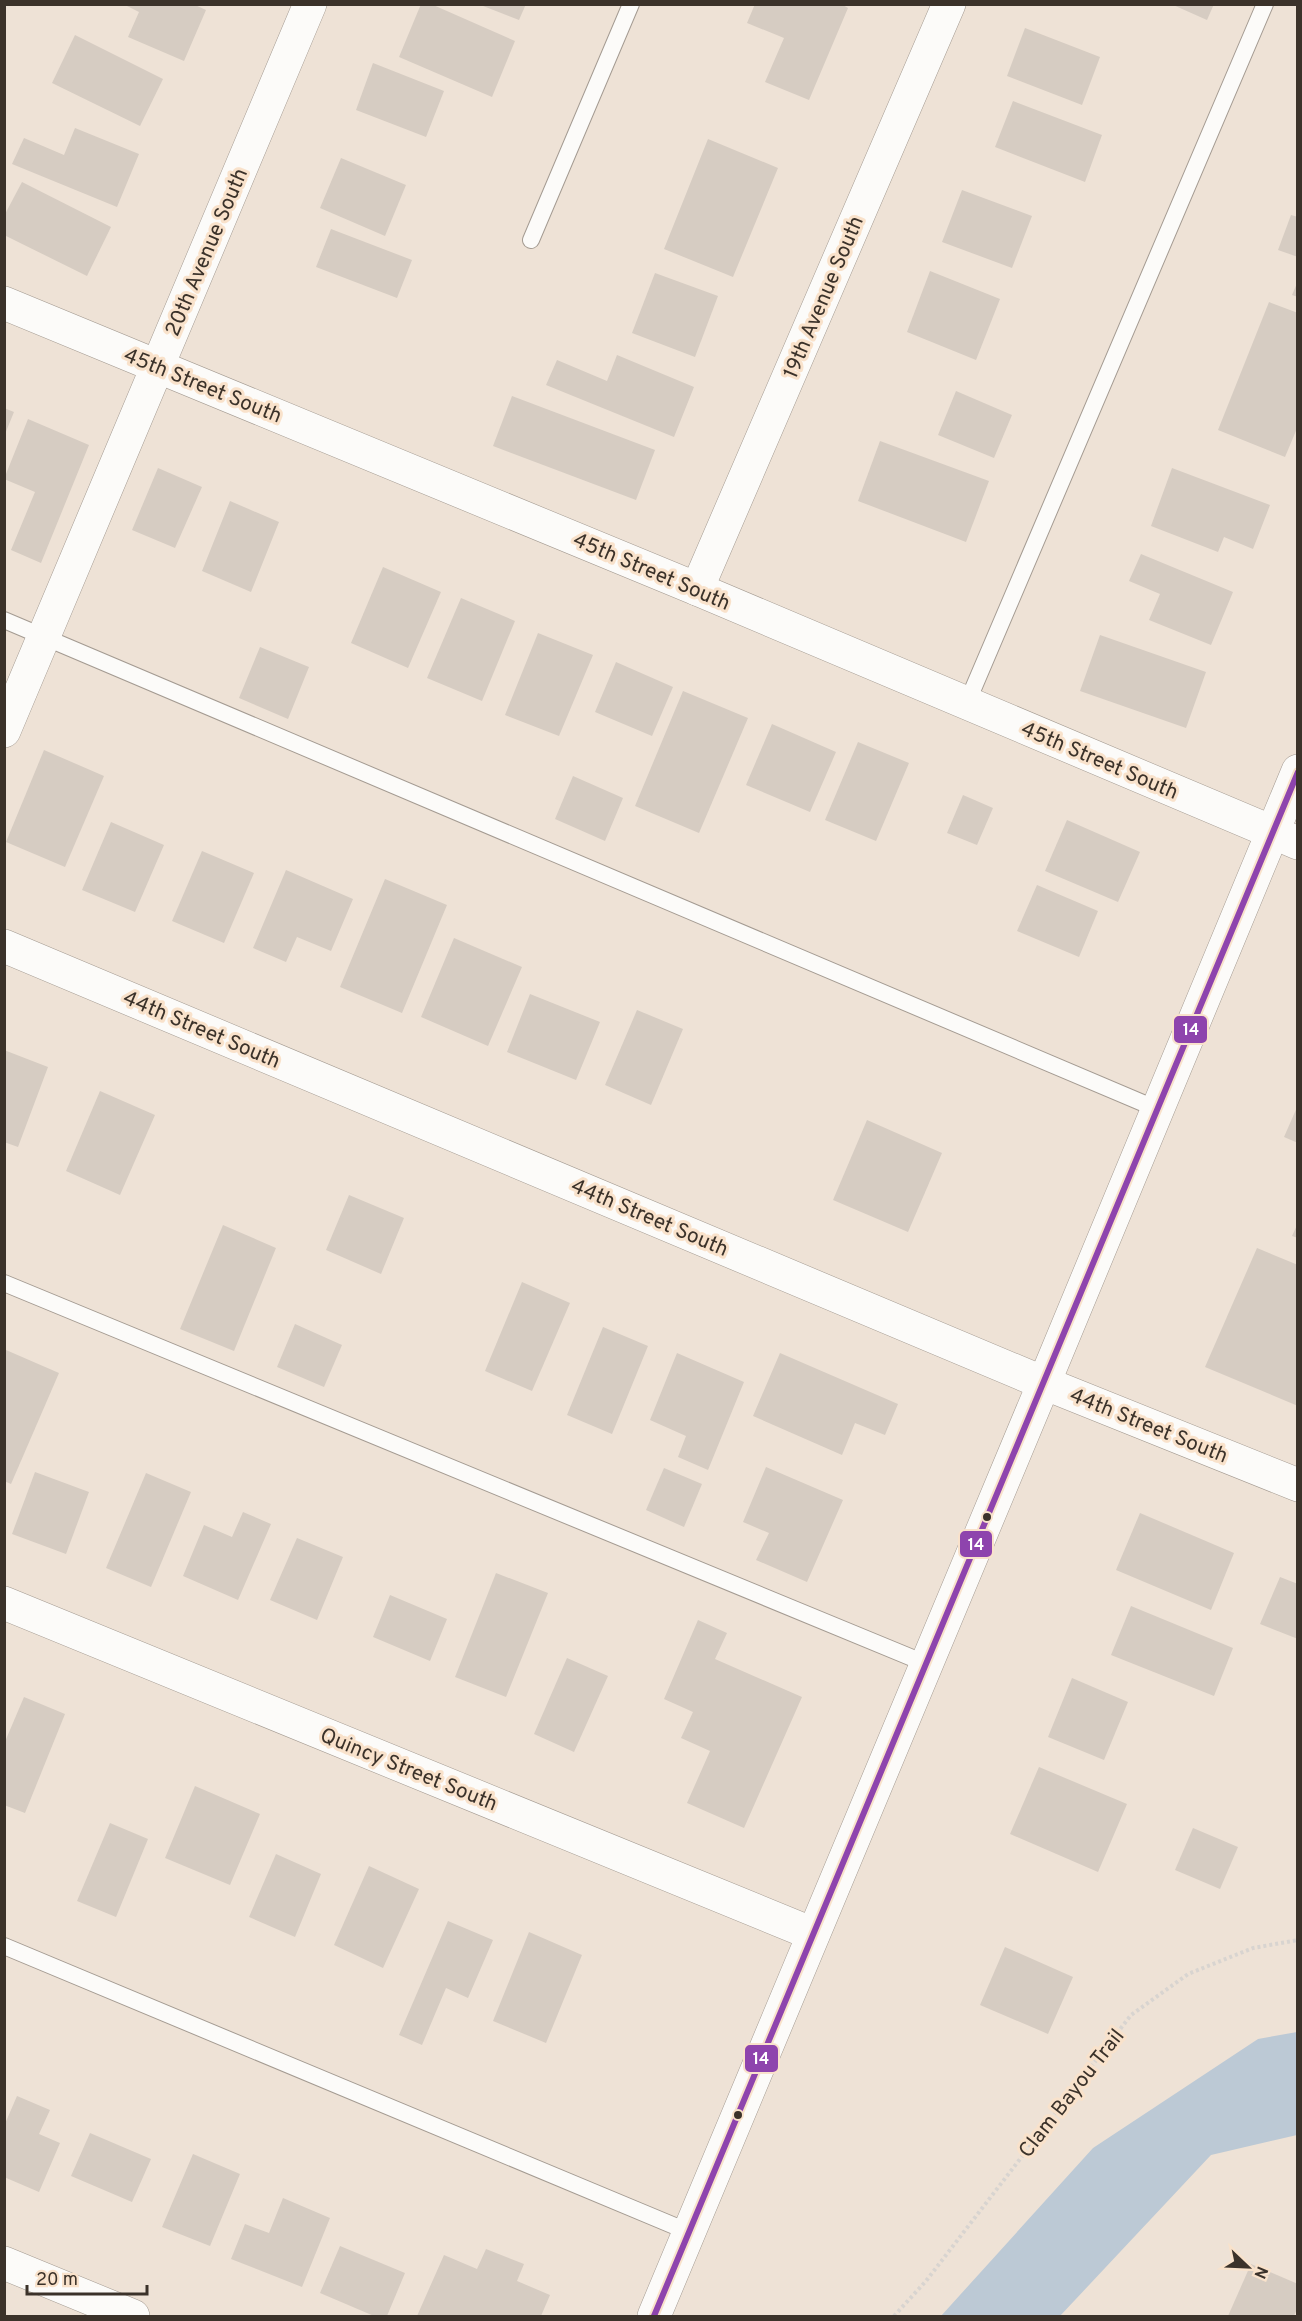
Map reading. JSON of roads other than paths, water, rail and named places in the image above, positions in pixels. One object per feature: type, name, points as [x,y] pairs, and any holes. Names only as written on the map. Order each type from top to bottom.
[{"type":"street","name":"20th Avenue South","points":[[4,731],[310,4]]},
{"type":"street","name":"19th Avenue South","points":[[697,589],[949,4]]},
{"type":"street","name":"45th Street South","points":[[4,303],[697,589],[1284,838]]},
{"type":"street","points":[[654,2316],[1157,1109],[1284,838],[1298,771]]},
{"type":"street","name":"44th Street South","points":[[4,946],[1044,1383],[1298,1485]]},
{"type":"street","name":"Quincy Street South","points":[[4,1604],[813,1934]]},
{"type":"street","points":[[4,2263],[134,2316]]},
{"type":"lane","points":[[531,240],[631,4]]},
{"type":"lane","points":[[967,703],[1265,4]]},
{"type":"lane","points":[[4,620],[1157,1109]]},
{"type":"lane","points":[[4,1283],[927,1664]]},
{"type":"lane","points":[[4,1946],[689,2232]]}]
